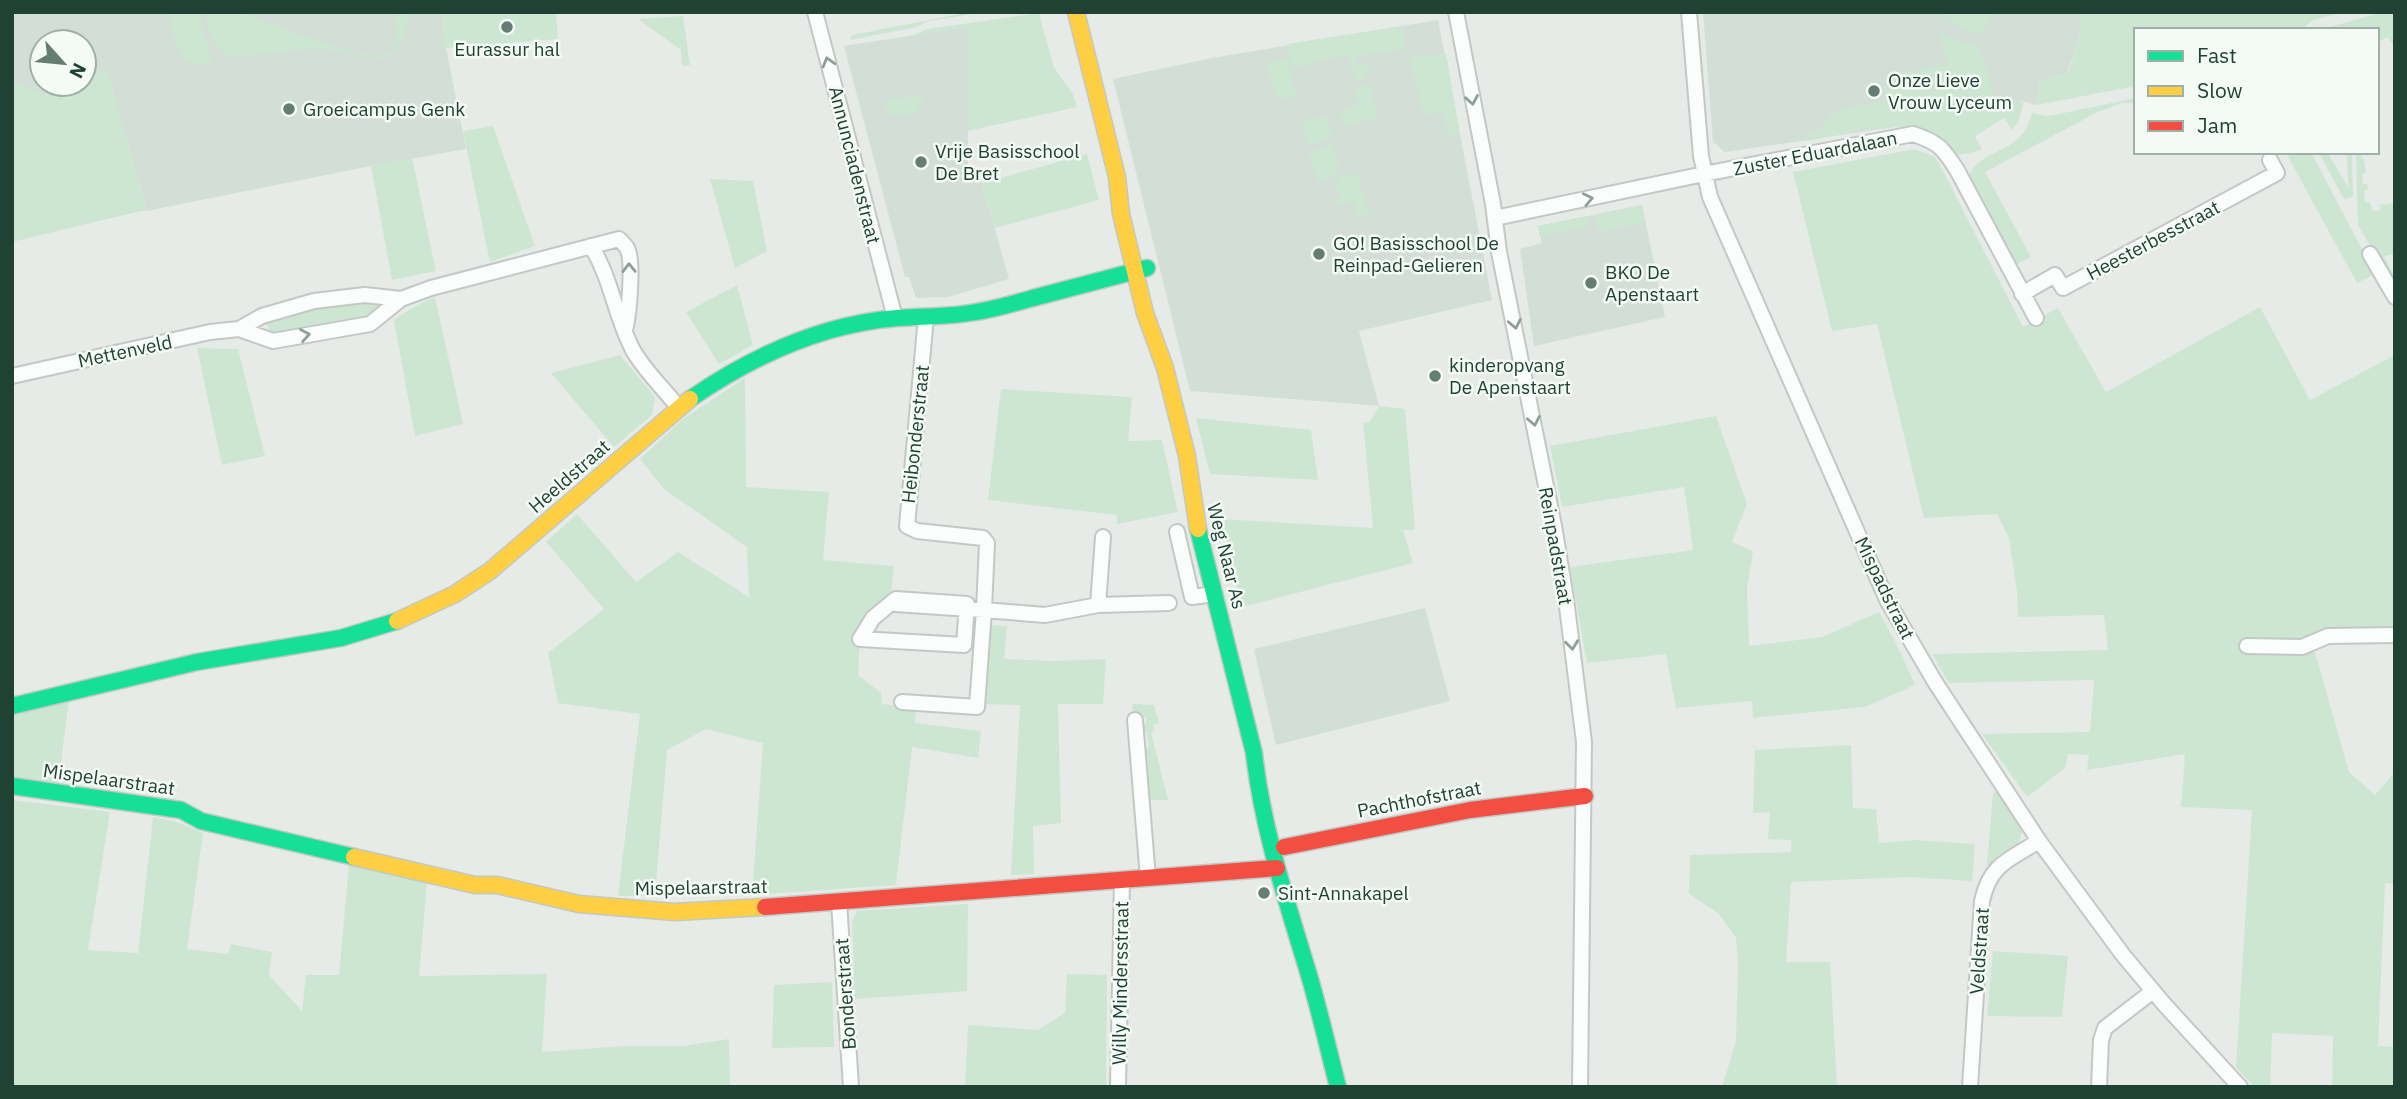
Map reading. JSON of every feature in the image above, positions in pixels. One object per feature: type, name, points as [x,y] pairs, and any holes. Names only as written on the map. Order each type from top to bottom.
[{"type":"street","name":"Annunciadenstraat","points":[[815,12],[895,318]]},
{"type":"street","name":"Weg Naar As","points":[[1076,12],[1117,177],[1121,214],[1163,334],[1165,368],[1187,456],[1195,517],[1254,753],[1258,789],[1285,904],[1306,964],[1338,1087]]},
{"type":"street","name":"Reinpadstraat","points":[[1456,12],[1566,599],[1584,742],[1580,1087]]},
{"type":"street","name":"Mispadstraat","points":[[1689,12],[1704,174],[1713,206],[1887,600],[1935,682],[2039,841],[2123,955],[2240,1087]]},
{"type":"street","name":"Zuster Eduardalaan","points":[[1495,218],[1913,134],[1943,148],[2036,318]]},
{"type":"street","name":"Heesterbesstraat","points":[[2022,294],[2055,275],[2063,288],[2277,173],[2270,160]]},
{"type":"street","name":"Mettenveld","points":[[239,329],[273,341],[370,324],[401,299],[431,288],[619,239],[628,249],[629,314],[625,330]]},
{"type":"street","points":[[591,246],[603,266],[633,350],[678,407]]},
{"type":"street","points":[[2370,254],[2395,297]]},
{"type":"street","name":"Heeldstraat","points":[[12,706],[197,662],[341,638],[386,626],[455,594],[489,571],[678,407],[720,378],[773,351],[805,338],[850,326],[895,318],[979,312],[1141,270]]},
{"type":"street","name":"Mettenveld","points":[[12,376],[210,332],[239,329],[262,316],[314,301],[365,295],[401,299]]},
{"type":"street","name":"Heibonderstraat","points":[[926,317],[907,526],[917,531],[983,538],[987,543],[984,610]]},
{"type":"street","points":[[1177,532],[1192,597],[1215,594]]},
{"type":"street","points":[[1098,605],[1103,537]]},
{"type":"street","points":[[896,599],[967,604],[964,641],[964,645],[860,639],[873,618],[896,599]]},
{"type":"street","points":[[896,604],[1045,615],[1098,605],[1169,603]]},
{"type":"street","points":[[902,702],[977,707],[984,610]]},
{"type":"street","points":[[870,635],[982,642]]},
{"type":"street","points":[[2247,646],[2302,647],[2328,635],[2395,635]]},
{"type":"street","points":[[1135,720],[1148,878]]},
{"type":"street","name":"Weg Naar As","points":[[1254,753],[1269,787],[1299,903],[1306,964]]},
{"type":"street","name":"Mispelaarstraat","points":[[12,786],[181,810],[201,821],[475,885],[497,885],[579,904],[675,912],[1277,868]]},
{"type":"street","name":"Pachthofstraat","points":[[1284,847],[1470,810],[1585,796]]},
{"type":"street","name":"Veldstraat","points":[[1970,1087],[1982,901],[1986,881],[2000,866],[2039,841]]},
{"type":"street","points":[[1277,868],[1284,847]]},
{"type":"street","name":"Willy Mindersstraat","points":[[1118,1087],[1122,880]]},
{"type":"street","name":"Bonderstraat","points":[[839,902],[851,1087]]},
{"type":"street","points":[[2099,1087],[2101,1040],[2105,1028],[2153,990]]},
{"type":"shaded area","name":"Groeicampus Genk","points":[[12,12],[442,12],[446,48],[466,149],[147,211],[107,71],[98,74],[98,28],[28,28],[28,88],[12,81]]},
{"type":"shaded area","name":"Onze Lieve Vrouw Lyceum","points":[[1703,12],[2082,12],[2079,41],[2067,73],[2039,82],[2037,105],[2022,101],[1901,126],[1725,152],[1713,142]]},
{"type":"shaded area","name":"GO! Basisschool De Reinpad-Gelieren","points":[[1438,20],[1492,300],[1359,331],[1379,406],[1190,391],[1113,79],[1212,58]]},
{"type":"shaded area","name":"Vrije Basisschool De Bret","points":[[968,27],[968,164],[982,183],[1009,279],[948,297],[916,298],[909,277],[905,277],[844,46]]},
{"type":"shaded area","name":"BKO De Apenstaart","points":[[1642,205],[1665,317],[1534,346],[1520,249],[1542,243],[1538,226]]},
{"type":"shaded area","points":[[1425,608],[1450,701],[1276,745],[1254,649]]},
{"type":"green space","points":[[169,12],[198,12],[212,62],[201,65],[185,58],[176,41]]},
{"type":"green space","points":[[205,12],[238,12],[336,47],[382,57],[398,46],[396,12],[408,12],[407,26],[399,46],[384,59],[321,48],[230,57],[215,43]]},
{"type":"green space","name":"Eurassur hal","points":[[442,12],[556,12],[558,39],[446,48]]},
{"type":"green space","points":[[971,12],[986,12],[929,21],[917,27],[850,40],[852,35]]},
{"type":"green space","points":[[1943,12],[1992,12],[1984,29],[1970,32],[1956,25]]},
{"type":"green space","points":[[2082,12],[2343,12],[2313,20],[2303,28],[2134,28],[2134,86],[2037,105],[2039,82],[2068,73],[2079,41]]},
{"type":"green space","points":[[2383,12],[2395,12],[2394,46],[2387,37],[2379,40],[2379,28],[2326,28]]},
{"type":"green space","points":[[1039,13],[1054,68],[1073,94],[1077,107],[968,131],[968,27],[911,36],[928,29]]},
{"type":"green space","points":[[683,16],[690,65],[682,66],[681,50],[638,19]]},
{"type":"green space","points":[[1402,26],[1406,49],[1356,56],[1359,67],[1369,64],[1368,73],[1361,80],[1355,80],[1348,54],[1291,68],[1287,44]]},
{"type":"green space","points":[[1939,32],[1961,43],[1979,45],[1995,100],[2024,102],[2018,122],[2012,130],[2004,118],[1975,136],[1982,149],[1956,155],[1942,138],[1929,131],[1913,128],[1857,131],[1807,141],[1805,134],[1821,130],[1833,111],[1887,100],[1885,90],[1897,87],[1894,75],[1948,64]]},
{"type":"green space","points":[[1446,54],[1460,134],[1449,136],[1442,111],[1424,115],[1409,57]]},
{"type":"green space","points":[[1286,58],[1296,95],[1277,100],[1267,64]]},
{"type":"green space","points":[[107,70],[147,211],[12,242],[12,81],[28,88],[28,98],[98,98],[98,74]]},
{"type":"green space","points":[[1371,86],[1377,115],[1373,119],[1344,127],[1340,110],[1359,105],[1355,87]]},
{"type":"green space","points":[[925,94],[915,115],[887,115],[885,100]]},
{"type":"green space","points":[[2134,98],[2134,103],[2122,103],[2098,112],[1985,172],[2031,257],[2014,266],[1968,179],[1976,165],[2019,138],[2032,113],[2054,115]]},
{"type":"green space","points":[[1326,115],[1332,139],[1307,145],[1302,121]]},
{"type":"green space","points":[[493,126],[535,246],[490,262],[463,131]]},
{"type":"green space","points":[[1333,145],[1339,168],[1327,180],[1317,183],[1309,151]]},
{"type":"green space","points":[[1915,149],[1935,157],[2023,327],[2058,308],[2106,392],[2260,307],[2310,400],[2395,355],[2395,630],[2302,644],[2242,648],[2315,652],[2349,772],[2375,795],[2395,772],[2395,883],[2385,883],[2378,1046],[2395,1047],[2395,1087],[2332,1087],[2333,1036],[2272,1033],[2270,1087],[2254,1087],[2236,1067],[2252,810],[2181,807],[2185,754],[2087,770],[2089,755],[2068,754],[2065,768],[2027,797],[1982,734],[2090,732],[2094,680],[1949,683],[1932,654],[2108,650],[2104,615],[2018,617],[2009,538],[1997,514],[1924,518],[1877,324],[1832,331],[1793,172]]},
{"type":"green space","points":[[1087,154],[1099,200],[995,228],[982,183]]},
{"type":"green space","points":[[2312,154],[2375,274],[2357,283],[2287,155]]},
{"type":"green space","points":[[2330,154],[2348,187],[2347,154],[2352,154],[2353,197],[2344,199],[2320,155]]},
{"type":"green space","points":[[2356,154],[2362,154],[2366,173],[2362,174],[2363,184],[2367,184],[2368,190],[2364,191],[2365,202],[2370,202],[2373,211],[2381,210],[2380,205],[2395,203],[2395,254],[2384,256],[2395,277],[2395,288],[2358,225]]},
{"type":"green space","points":[[412,158],[436,271],[392,280],[371,166]]},
{"type":"green space","points":[[1357,173],[1369,215],[1356,215],[1353,201],[1333,205],[1332,202],[1340,200],[1336,183],[1342,175]]},
{"type":"green space","points":[[710,179],[753,181],[767,251],[735,268]]},
{"type":"green space","points":[[1642,205],[1645,223],[1599,232],[1595,215]]},
{"type":"green space","points":[[1588,216],[1590,226],[1540,237],[1538,226]]},
{"type":"green space","points":[[737,285],[753,345],[719,364],[686,312]]},
{"type":"green space","points":[[435,297],[463,424],[415,436],[394,320]]},
{"type":"green space","points":[[375,301],[377,310],[368,318],[272,334],[267,325],[270,321],[318,306]]},
{"type":"green space","points":[[197,348],[238,349],[265,456],[222,465]]},
{"type":"green space","points":[[620,355],[655,397],[652,415],[614,447],[551,373]]},
{"type":"green space","points":[[745,378],[746,487],[829,492],[823,560],[894,566],[890,604],[860,639],[858,675],[881,693],[882,704],[916,708],[915,723],[981,731],[978,758],[912,747],[896,885],[752,895],[763,743],[706,729],[667,750],[655,896],[618,896],[640,714],[558,703],[548,653],[604,609],[546,542],[577,514],[636,582],[678,552],[749,597],[747,547],[664,489],[640,459],[683,419]]},
{"type":"green space","points":[[1001,389],[1132,397],[1128,441],[1162,440],[1178,512],[1117,524],[1117,515],[988,500]]},
{"type":"green space","points":[[1379,406],[1405,409],[1415,530],[1403,530],[1413,563],[1242,607],[1221,519],[1373,528],[1363,423],[1370,422]]},
{"type":"green space","points":[[1716,416],[1747,504],[1732,542],[1753,551],[1747,588],[1749,646],[1822,637],[1879,612],[1915,685],[1865,707],[1753,718],[1752,701],[1676,708],[1666,654],[1587,663],[1570,567],[1693,550],[1684,487],[1562,507],[1550,446]]},
{"type":"green space","points":[[1196,418],[1311,430],[1318,480],[1210,474]]},
{"type":"green space","points":[[988,625],[1007,626],[1004,659],[1106,659],[1103,704],[1058,704],[1061,823],[1033,826],[1034,874],[1011,875],[1020,705],[984,704]]},
{"type":"green space","points":[[69,700],[58,785],[12,778],[12,716]]},
{"type":"green space","points":[[1132,704],[1154,705],[1159,723],[1153,725],[1154,731],[1151,732],[1168,800],[1147,800],[1143,748],[1149,747],[1147,732],[1142,732],[1141,724],[1146,724],[1146,717],[1133,718]]},
{"type":"green space","points":[[1851,745],[1853,808],[1876,809],[1879,843],[1915,840],[1975,844],[1972,881],[1908,877],[1791,882],[1786,962],[1830,962],[1837,1087],[1722,1087],[1736,1041],[1736,938],[1718,913],[1689,894],[1690,855],[1791,852],[1791,840],[1768,839],[1770,812],[1753,813],[1755,750]]},
{"type":"green space","points":[[1997,791],[2023,829],[2018,845],[1990,867],[1987,865],[1993,794]]},
{"type":"green space","points":[[12,800],[110,812],[88,950],[138,953],[153,817],[177,822],[203,833],[187,949],[228,954],[231,944],[272,952],[269,975],[302,1011],[306,975],[339,975],[349,864],[427,882],[419,976],[547,974],[542,1052],[625,1046],[683,1046],[729,1039],[730,1087],[12,1087]]},
{"type":"green space","points":[[968,904],[967,991],[855,999],[852,921],[857,911]]},
{"type":"green space","points":[[1993,951],[2068,956],[2062,1017],[1987,1016]]},
{"type":"green space","points":[[1067,974],[1107,975],[1106,1087],[965,1087],[968,1025],[1038,1030],[1065,1013]]},
{"type":"green space","points":[[832,982],[834,1047],[772,1048],[774,985]]},
{"type":"traffic: fast","points":[[690,399],[763,356],[842,327],[869,321],[983,311],[1147,268]]},
{"type":"traffic: fast","points":[[1198,529],[1254,753],[1262,806],[1275,859],[1338,1087]]},
{"type":"traffic: fast","points":[[12,706],[197,662],[341,638],[397,621]]},
{"type":"traffic: fast","points":[[12,786],[181,810],[201,821],[354,857]]},
{"type":"traffic: slow","points":[[1076,12],[1117,177],[1121,214],[1145,313],[1165,368],[1187,456],[1198,529]]},
{"type":"traffic: slow","points":[[397,621],[455,594],[490,571],[690,399]]},
{"type":"traffic: slow","points":[[354,857],[475,885],[497,885],[579,904],[675,912],[765,907]]},
{"type":"traffic: jam","points":[[1284,847],[1470,810],[1585,796]]},
{"type":"traffic: jam","points":[[765,907],[1277,868]]},
{"type":"place","name":"Eurassur hal","points":[[507,27]]},
{"type":"place","name":"Onze Lieve Vrouw Lyceum","points":[[1874,91]]},
{"type":"place","name":"Groeicampus Genk","points":[[289,109]]},
{"type":"place","name":"Vrije Basisschool De Bret","points":[[921,162]]},
{"type":"place","name":"GO! Basisschool De Reinpad-Gelieren","points":[[1319,254]]},
{"type":"place","name":"BKO De Apenstaart","points":[[1591,283]]},
{"type":"place","name":"kinderopvang De Apenstaart","points":[[1435,376]]},
{"type":"place","name":"Sint-Annakapel","points":[[1264,893]]}]
